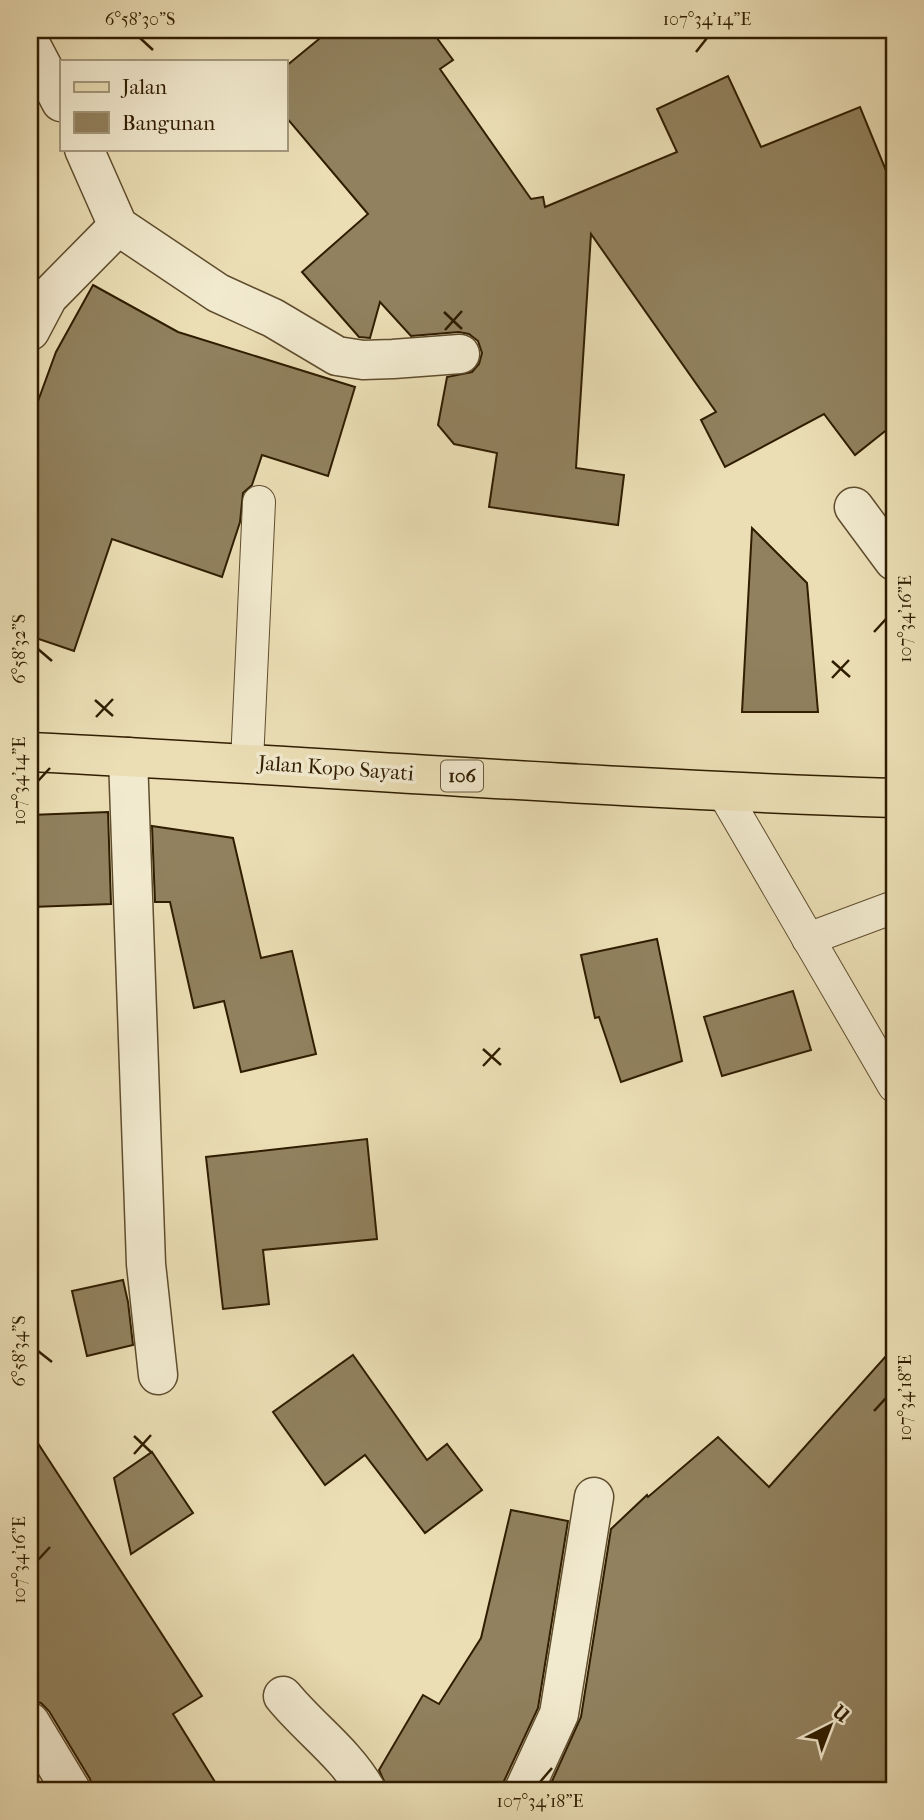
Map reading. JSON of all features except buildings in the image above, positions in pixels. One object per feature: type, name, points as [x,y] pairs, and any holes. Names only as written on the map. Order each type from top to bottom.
[{"type":"main road","name":"Jalan Kopo Sayati","points":[[30,752],[247,762],[723,792],[894,798]]},
{"type":"street","points":[[30,43],[60,100]]},
{"type":"street","points":[[84,150],[118,226],[218,293],[273,318],[337,356],[383,359],[460,354]]},
{"type":"street","points":[[30,331],[48,297],[118,226]]},
{"type":"street","points":[[854,507],[894,561]]},
{"type":"street","points":[[128,757],[146,1264],[158,1375]]},
{"type":"street","points":[[524,1790],[559,1714],[594,1497]]},
{"type":"street","points":[[283,1696],[337,1751],[359,1776],[366,1790]]},
{"type":"street","points":[[30,1722],[71,1790]]},
{"type":"lane","points":[[247,762],[259,502]]},
{"type":"lane","points":[[723,792],[894,1086]]},
{"type":"lane","points":[[808,939],[894,907]]}]
